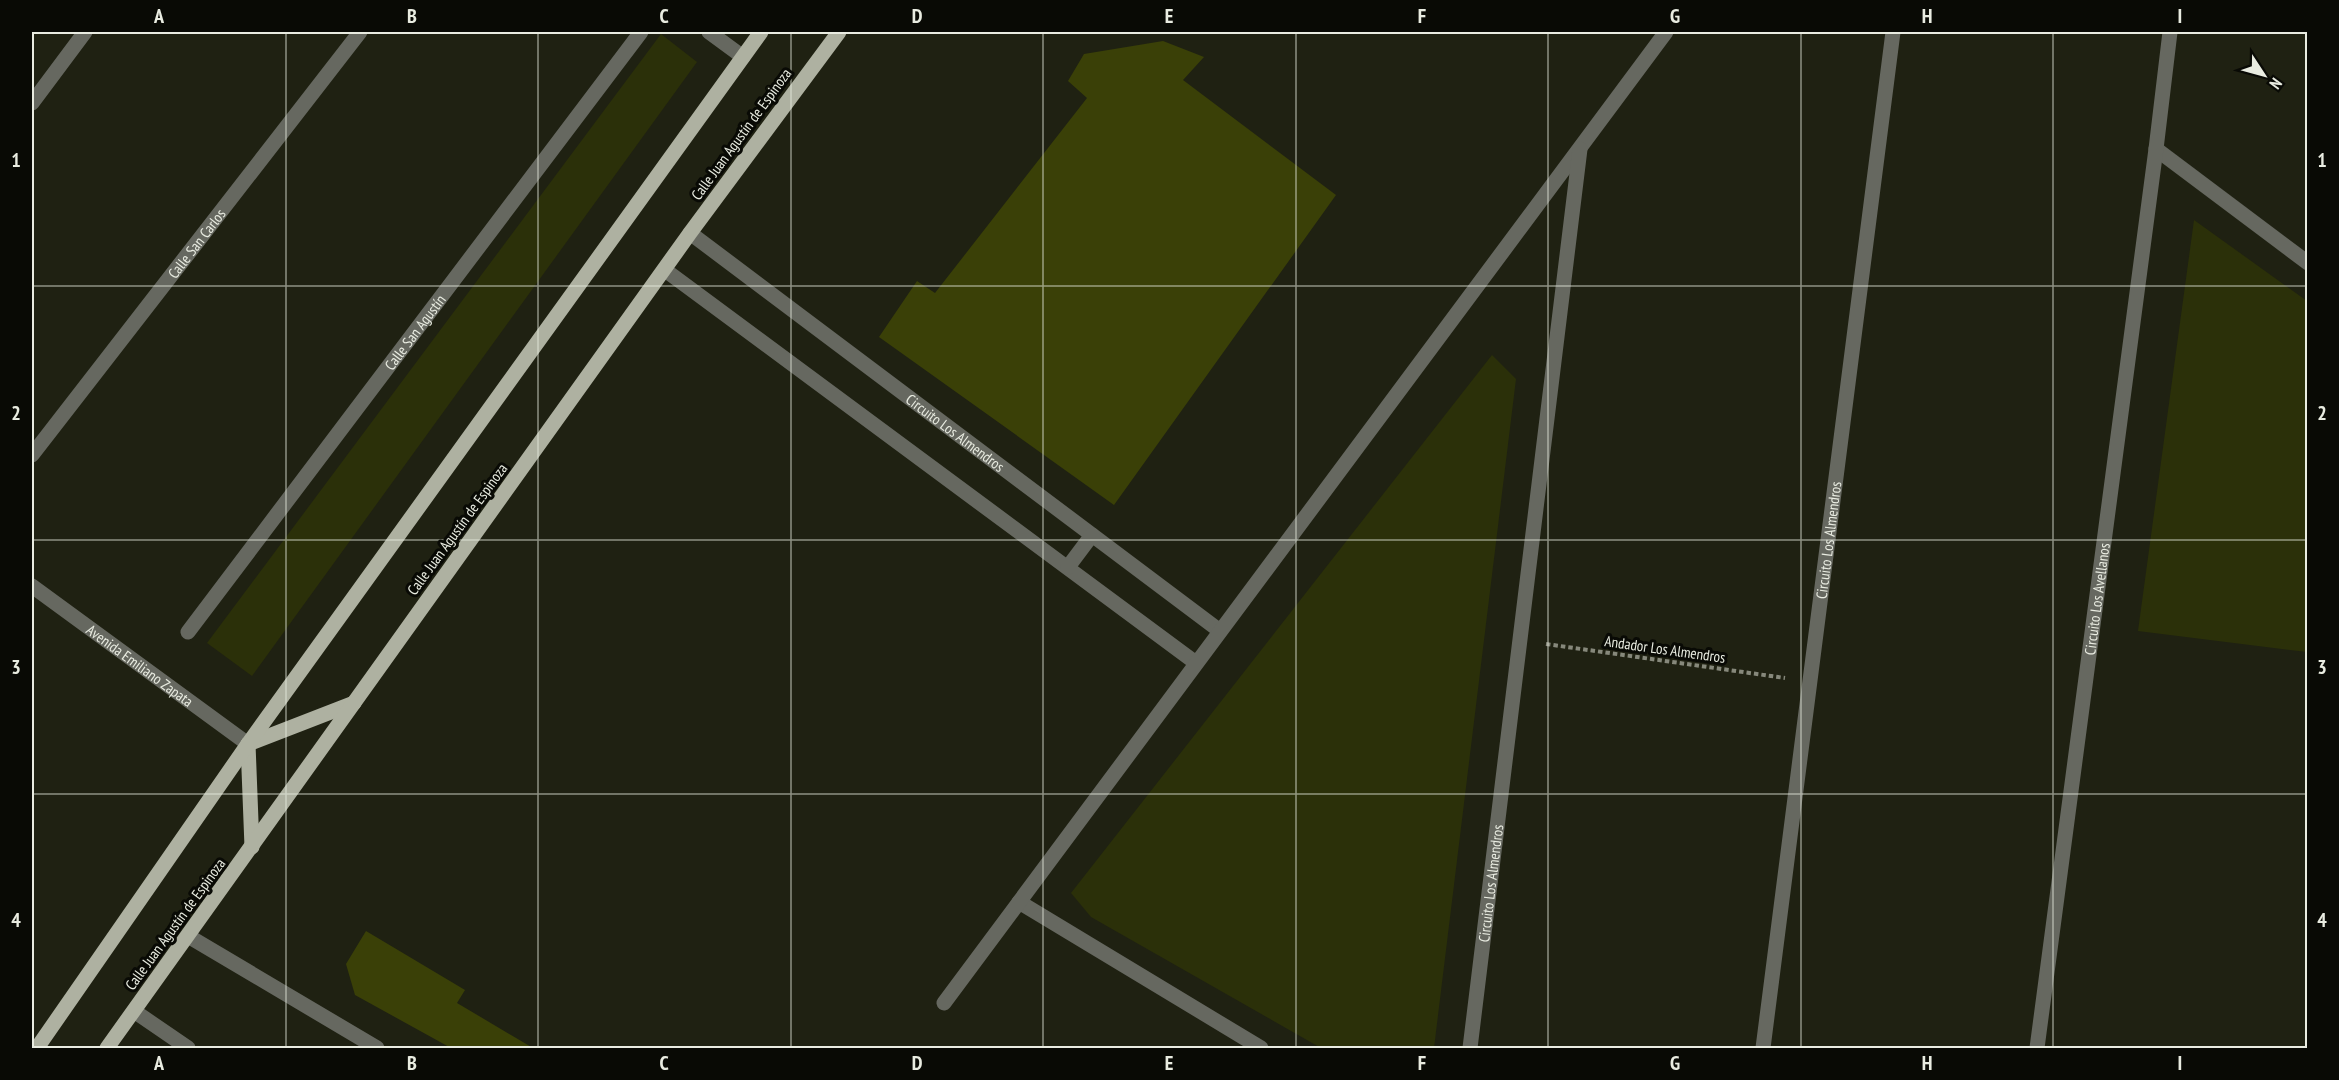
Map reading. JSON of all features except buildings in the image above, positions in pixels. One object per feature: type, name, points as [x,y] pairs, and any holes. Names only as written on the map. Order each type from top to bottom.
[{"type":"main road","points":[[37,1048],[248,744],[761,32]]},
{"type":"main road","name":"Calle Juan Agustín de Espinoza","points":[[107,1048],[690,233],[839,32]]},
{"type":"main road","points":[[248,744],[354,703]]},
{"type":"main road","points":[[248,744],[252,847]]},
{"type":"street","points":[[32,103],[85,32]]},
{"type":"street","name":"Calle San Carlos","points":[[32,455],[360,32]]},
{"type":"street","name":"Calle San Agustín","points":[[188,632],[641,32]]},
{"type":"street","points":[[709,32],[743,57]]},
{"type":"street","name":"Circuito Los Almendros","points":[[944,1003],[1666,32]]},
{"type":"street","name":"Circuito Los Almendros","points":[[1763,1048],[1893,32]]},
{"type":"street","name":"Circuito Los Avellanos","points":[[2037,1048],[2170,32]]},
{"type":"street","name":"Circuito Los Almendros","points":[[1470,1048],[1518,640],[1581,146]]},
{"type":"street","points":[[2156,149],[2307,263]]},
{"type":"street","name":"Circuito Los Almendros","points":[[690,233],[1220,631]]},
{"type":"street","points":[[665,270],[1196,663]]},
{"type":"street","points":[[1068,567],[1092,535]]},
{"type":"street","name":"Avenida Emiliano Zapata","points":[[32,586],[248,744]]},
{"type":"street","points":[[1019,902],[1261,1048]]},
{"type":"street","points":[[188,936],[377,1048]]},
{"type":"street","points":[[134,1011],[188,1048]]},
{"type":"path","name":"Andador Los Almendros","points":[[1518,640],[1809,682]]},
{"type":"green space","points":[[661,34],[697,62],[252,676],[207,643]]},
{"type":"green space","points":[[2194,220],[2307,301],[2307,652],[2138,631]]},
{"type":"green space","points":[[1492,355],[1516,379],[1434,1048],[1321,1048],[1091,917],[1071,893]]}]
